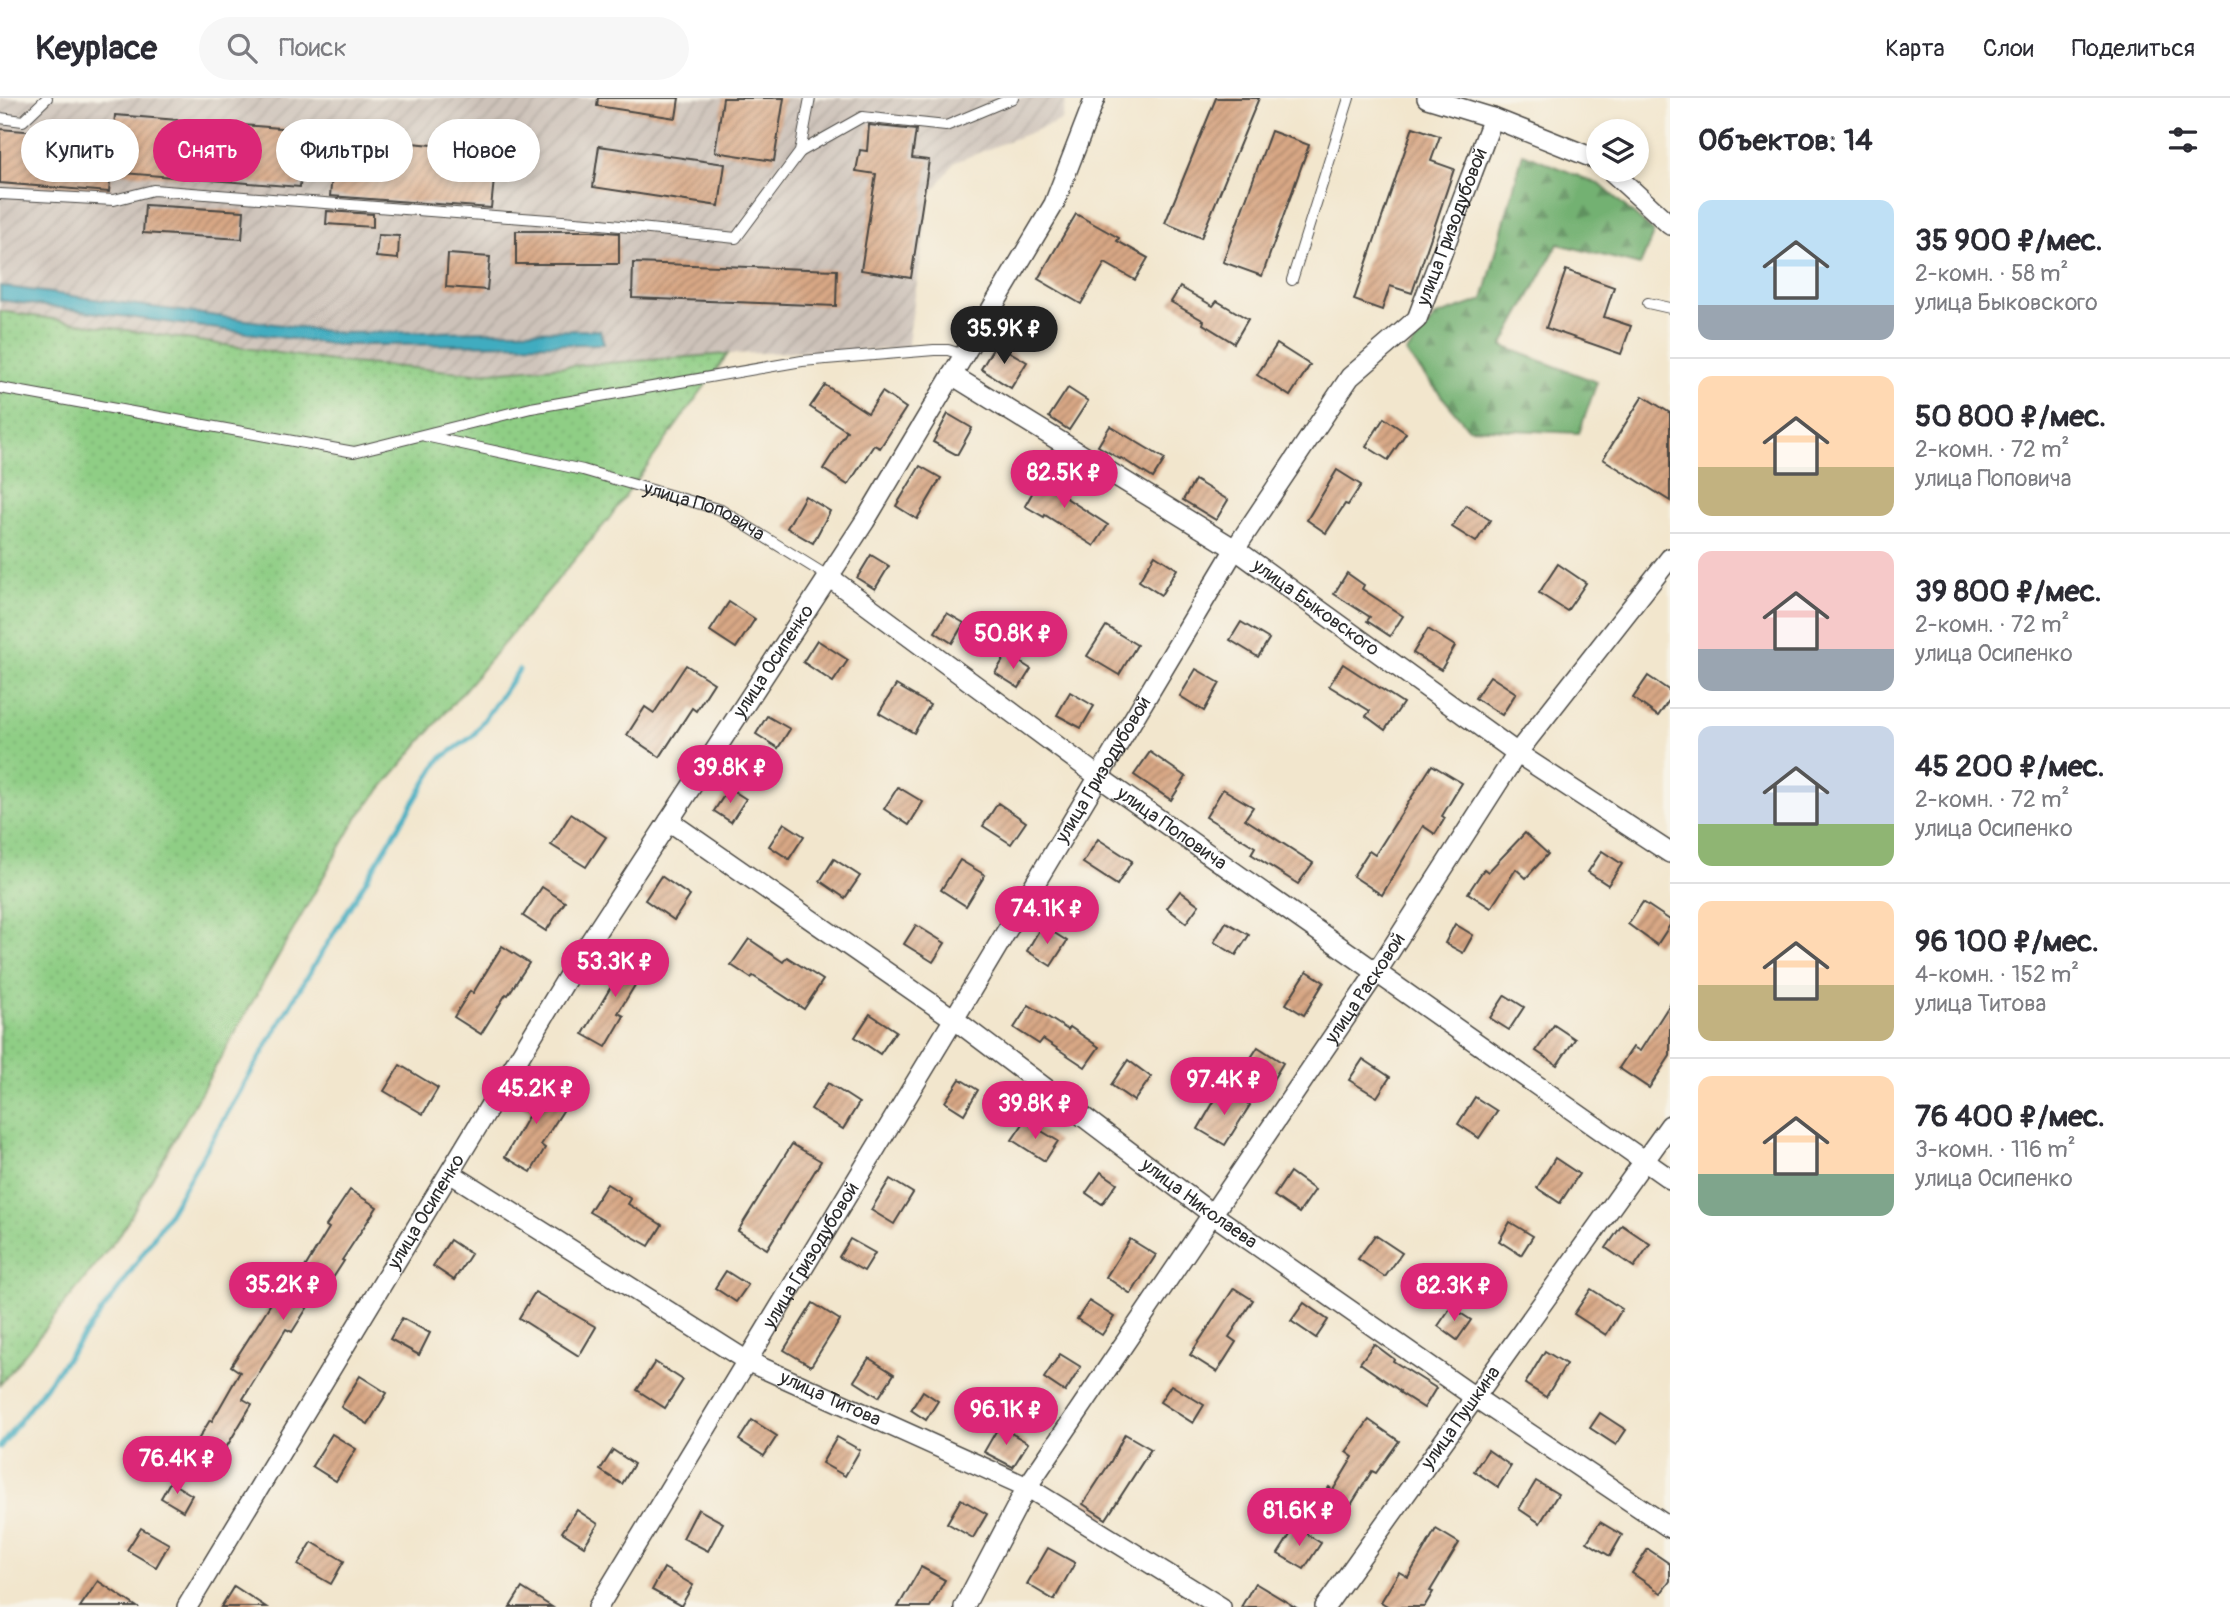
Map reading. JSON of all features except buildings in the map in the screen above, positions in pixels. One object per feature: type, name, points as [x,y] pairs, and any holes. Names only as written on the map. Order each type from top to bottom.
[{"type":"street","name":"улица Осипенко","points":[[187,1607],[578,960],[865,521],[1054,204],[1095,98]]},
{"type":"street","points":[[1427,98],[1493,118],[1586,155]]},
{"type":"street","name":"улица Гризодубовой","points":[[598,1607],[1235,549],[1350,377],[1417,319],[1493,118]]},
{"type":"street","points":[[1623,182],[1670,225]]},
{"type":"street","name":"улица Быковского","points":[[952,375],[1235,549],[1517,753],[1670,853]]},
{"type":"street","name":"улица Расковой","points":[[964,1607],[1027,1487],[1376,973],[1517,753],[1670,558]]},
{"type":"street","name":"улица Поповича","points":[[829,577],[1099,777],[1670,1179]]},
{"type":"street","name":"улица Николаева","points":[[670,821],[954,1019],[1212,1214],[1476,1398],[1670,1528]]},
{"type":"street","name":"улица Пушкина","points":[[1325,1607],[1670,1125]]},
{"type":"street","name":"улица Титова","points":[[450,1173],[747,1361],[1027,1487],[1221,1607]]},
{"type":"lane","points":[[0,118],[23,121],[47,98]]},
{"type":"lane","points":[[800,152],[810,98]]},
{"type":"lane","points":[[0,194],[114,200],[153,190],[601,224],[736,238],[800,152],[862,117],[946,126],[1013,98]]},
{"type":"lane","points":[[1292,280],[1349,98]]},
{"type":"lane","points":[[1648,303],[1670,308]]},
{"type":"lane","points":[[0,388],[354,452],[531,408],[802,361],[934,349],[964,355]]},
{"type":"lane","name":"улица Поповича","points":[[421,435],[583,470],[721,510],[829,577]]},
{"type":"shaded area","points":[[0,98],[1066,98],[1062,120],[955,162],[930,195],[907,349],[728,354],[475,373],[338,362],[0,311]]},
{"type":"green space","points":[[1523,153],[1586,179],[1586,182],[1601,185],[1654,232],[1640,265],[1558,244],[1502,346],[1597,382],[1579,433],[1468,428],[1406,353],[1436,316],[1483,300]]},
{"type":"green space","points":[[0,311],[338,362],[475,373],[728,354],[608,520],[358,816],[121,1233],[0,1385]]},
{"type":"water","points":[[0,286],[340,333],[600,330],[604,344],[338,345],[0,300]]},
{"type":"waterway","points":[[0,1447],[121,1286],[167,1217],[296,995],[440,759],[473,736],[519,670]]}]
